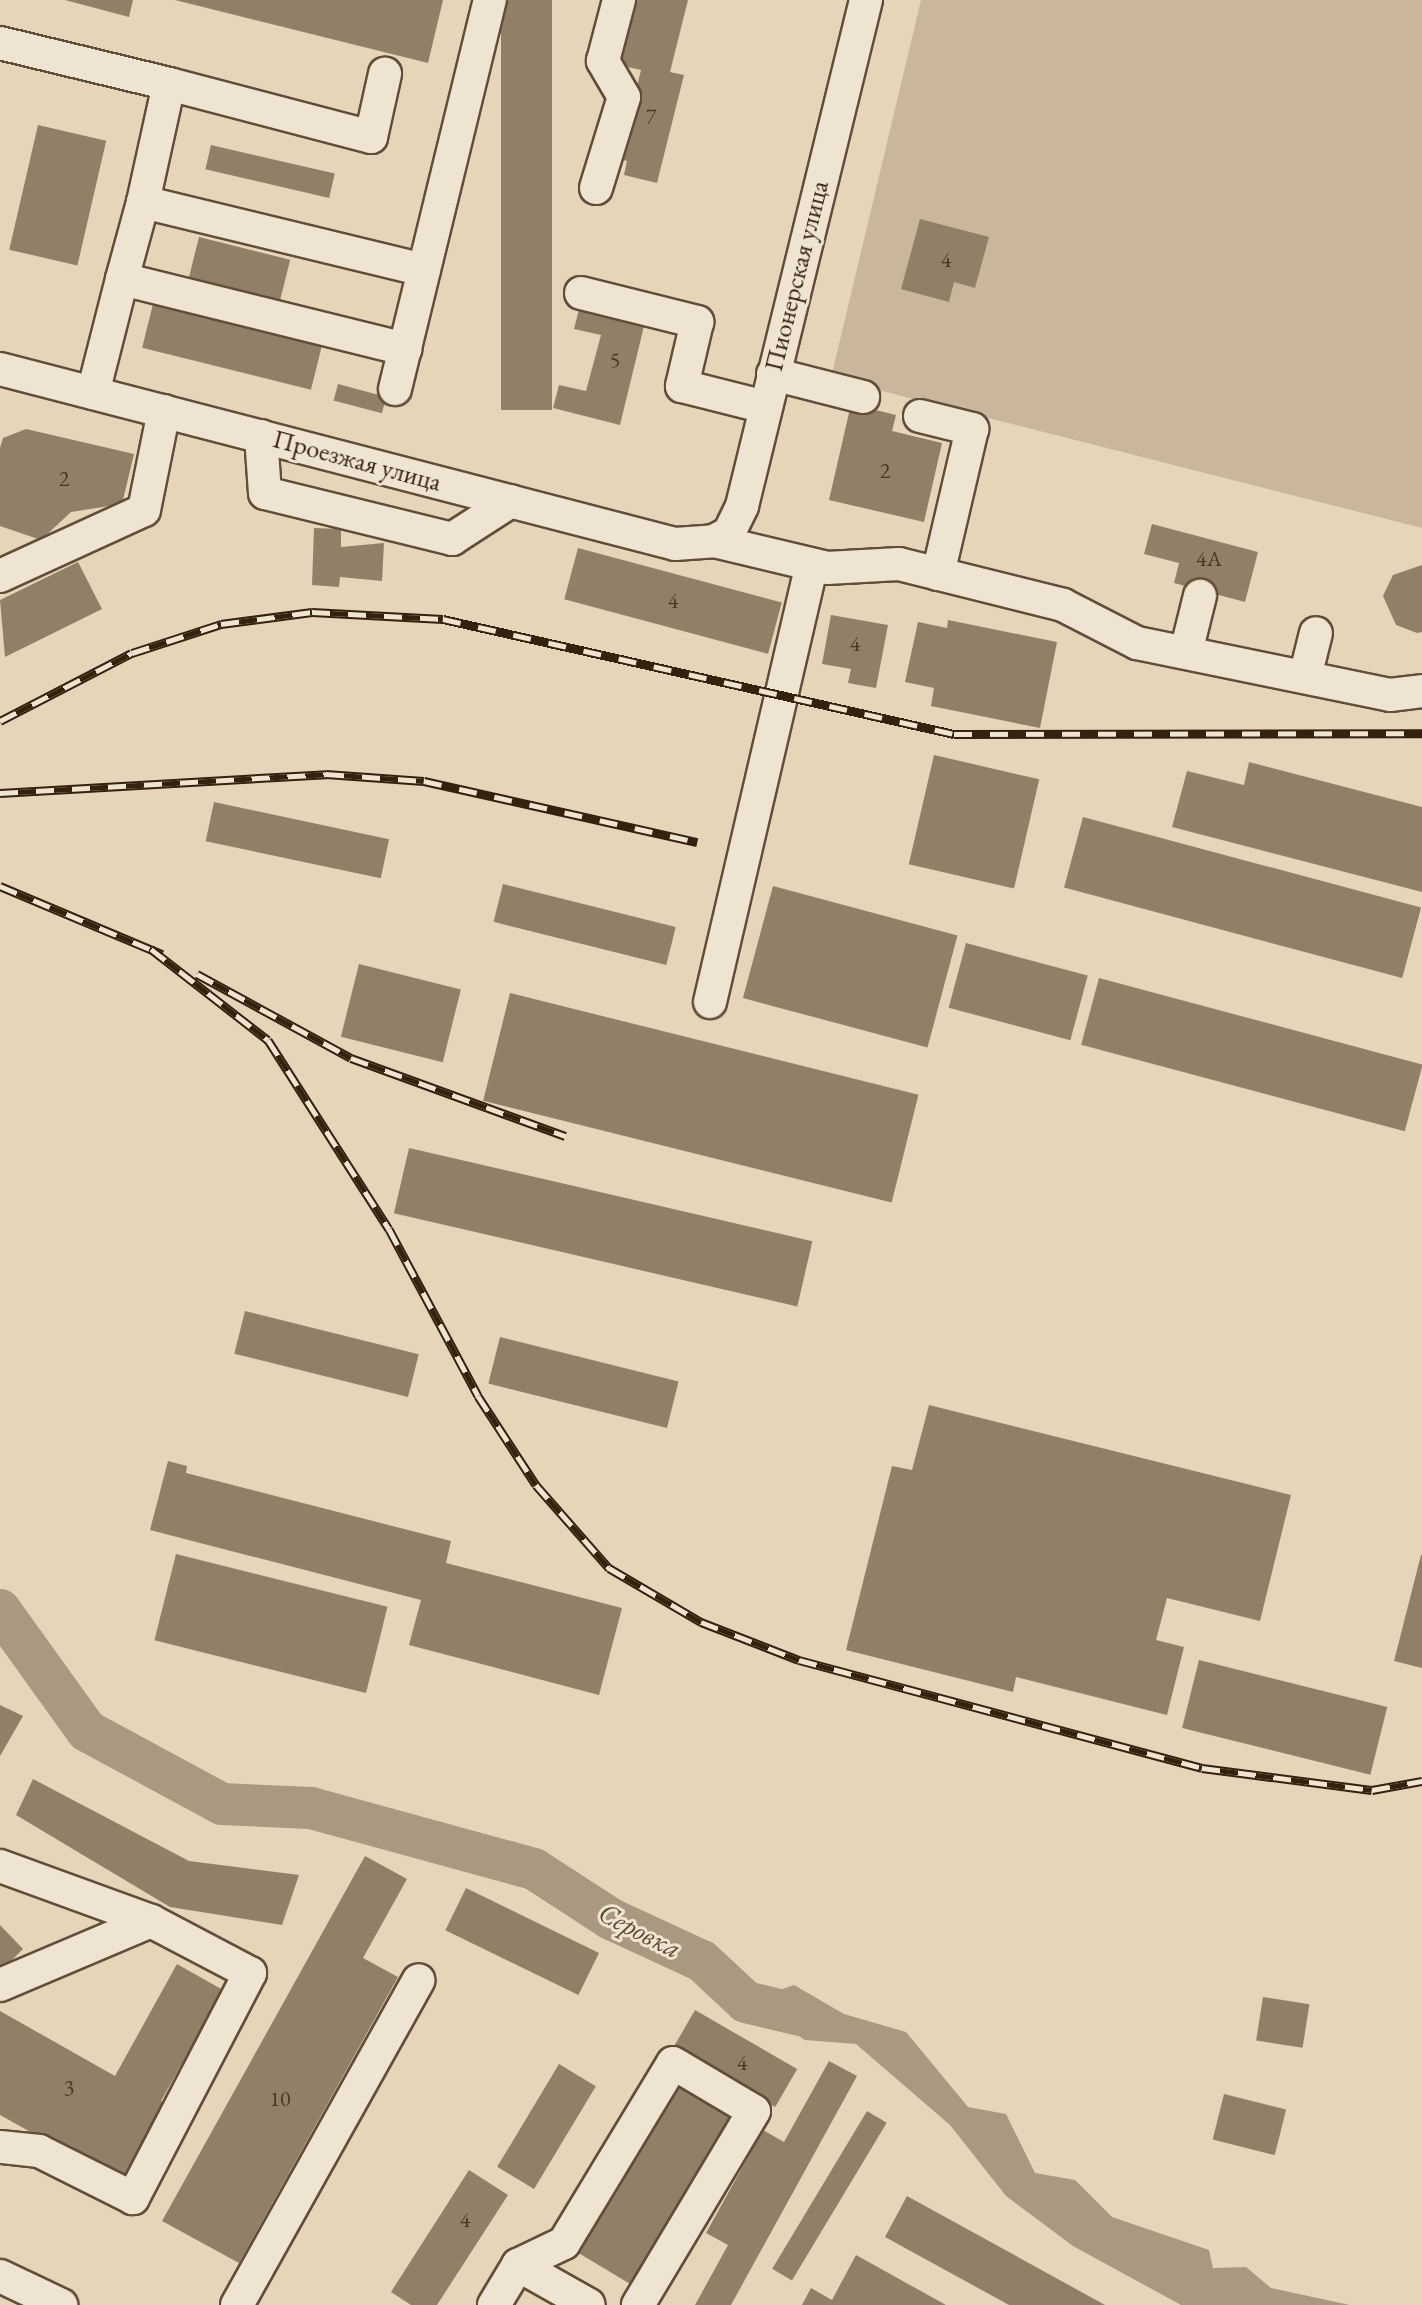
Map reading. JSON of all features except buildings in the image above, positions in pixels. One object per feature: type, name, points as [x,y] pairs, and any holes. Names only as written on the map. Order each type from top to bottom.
[{"type":"street","points":[[395,389],[490,0]]},
{"type":"street","points":[[596,188],[624,97],[603,61],[619,0]]},
{"type":"street","name":"Пионерская улица","points":[[714,541],[738,521],[866,0]]},
{"type":"street","points":[[0,43],[371,137],[385,74]]},
{"type":"street","points":[[93,393],[143,202],[169,84]]},
{"type":"street","points":[[143,202],[424,270]]},
{"type":"street","points":[[122,279],[405,349]]},
{"type":"street","points":[[581,293],[697,322],[682,386],[765,407]]},
{"type":"street","name":"Проезжая улица","points":[[0,369],[675,544],[714,541],[812,565],[899,564],[1063,605],[1137,643],[1390,695],[1422,691]]},
{"type":"street","points":[[773,374],[863,397]]},
{"type":"street","points":[[0,576],[144,510],[164,411]]},
{"type":"street","points":[[920,416],[972,429],[938,574]]},
{"type":"street","points":[[261,436],[265,493],[452,539],[511,501]]},
{"type":"street","points":[[710,1002],[812,565]]},
{"type":"street","points":[[1186,652],[1200,596]]},
{"type":"street","points":[[1305,677],[1316,633]]},
{"type":"street","points":[[0,1866],[151,1921],[250,1973],[133,2198],[39,2151],[0,2147]]},
{"type":"street","points":[[0,1985],[151,1921]]},
{"type":"street","points":[[237,2305],[419,1980]]},
{"type":"street","points":[[494,2305],[518,2265],[564,2243],[673,2063],[754,2111],[638,2305]]},
{"type":"street","points":[[518,2265],[589,2305]]},
{"type":"street","points":[[0,2276],[61,2305]]},
{"type":"shaded area","points":[[921,0],[1422,0],[1422,528],[831,378]]},
{"type":"shaded area","points":[[794,1985],[844,2014],[906,2032],[968,2107],[1006,2114],[1035,2173],[1075,2180],[1112,2217],[1209,2250],[1213,2268],[1246,2267],[1271,2288],[1350,2305],[1181,2305],[1073,2246],[1006,2196],[950,2125],[856,2044],[805,2040],[746,2002]]},
{"type":"waterway","name":"Серовка","points":[[0,1610],[87,1731],[222,1804],[311,1808],[534,1869],[611,1919],[702,1961],[746,2002],[800,2015]]},
{"type":"railway","points":[[0,721],[132,653],[221,624],[312,612],[443,619],[954,734],[1422,733]]},
{"type":"railway","points":[[0,793],[326,774],[424,781],[697,842]]},
{"type":"railway","points":[[0,886],[162,954]]},
{"type":"railway","points":[[151,949],[268,1040],[389,1229],[478,1396],[536,1485],[609,1568],[701,1622],[799,1660],[1202,1768],[1372,1790],[1422,1781]]},
{"type":"railway","points":[[197,974],[351,1058],[565,1136]]}]
